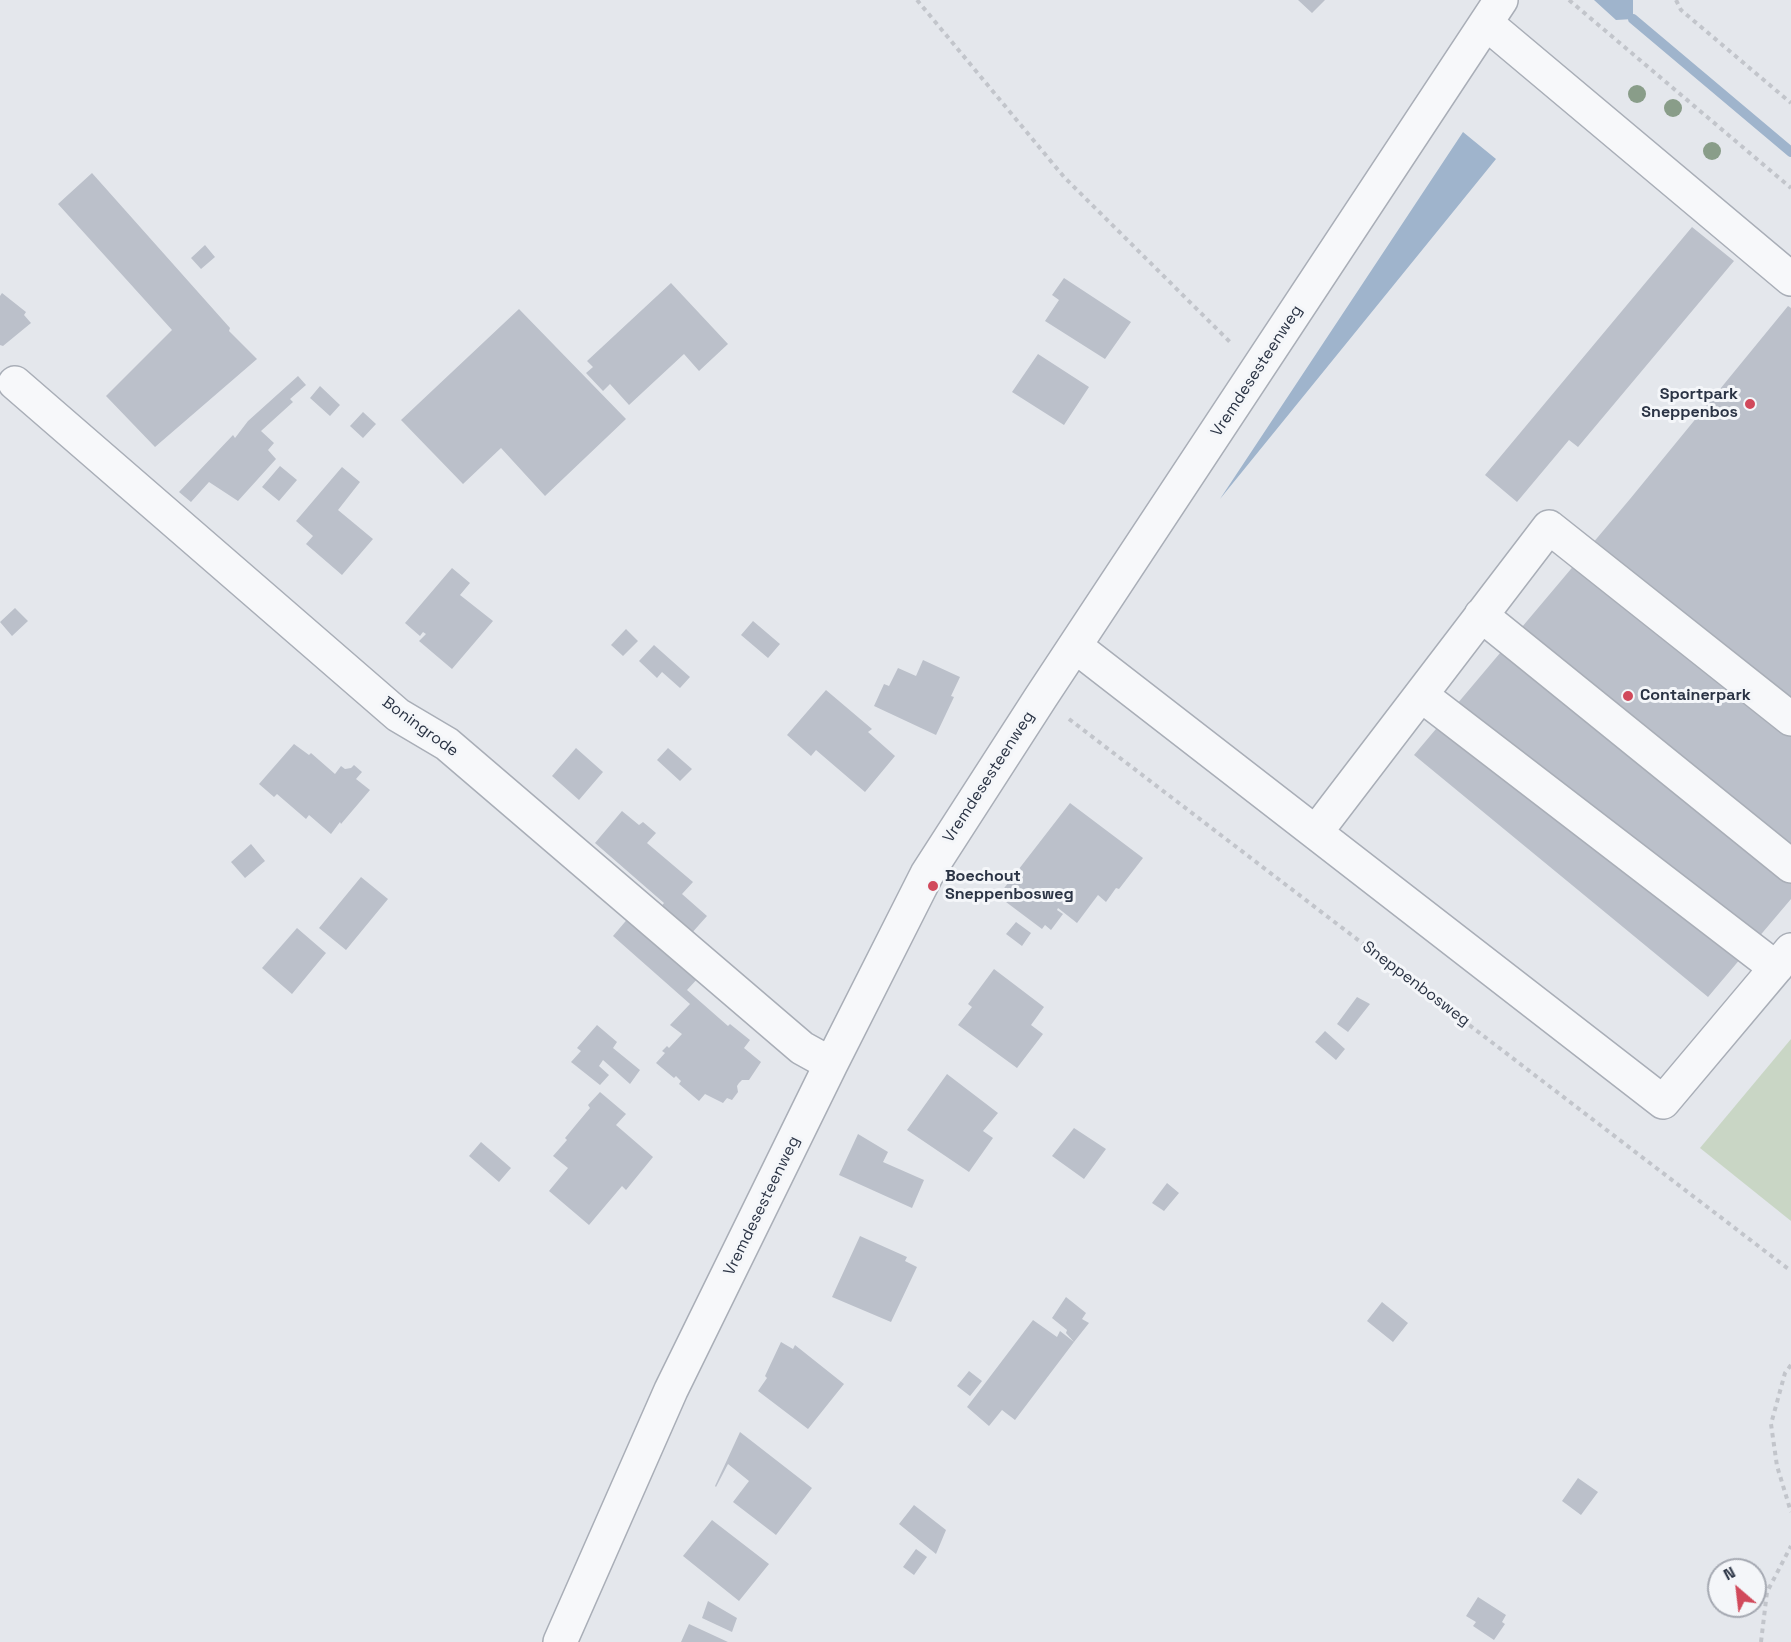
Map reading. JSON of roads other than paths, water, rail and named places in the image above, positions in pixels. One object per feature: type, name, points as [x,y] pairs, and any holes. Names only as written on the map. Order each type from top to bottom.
[{"type":"street","points":[[1494,12],[1791,279]]},
{"type":"street","name":"Vremdesesteenweg","points":[[560,1642],[671,1390],[927,874],[1041,697],[1494,12]]},
{"type":"street","name":"Boningrode","points":[[15,384],[398,715],[447,744],[802,1048],[831,1064]]},
{"type":"street","points":[[1316,832],[1549,527],[1791,719]]},
{"type":"street","points":[[1481,615],[1791,866]]},
{"type":"street","points":[[1075,646],[1664,1102],[1783,959],[1421,695]]},
{"type":"water","points":[[1594,0],[1633,0],[1633,19],[1616,20]]},
{"type":"water","points":[[1463,132],[1496,159],[1220,499]]},
{"type":"waterway","points":[[1633,19],[1791,152]]},
{"type":"place","name":"Sportpark Sneppenbos","points":[[1750,404]]},
{"type":"place","name":"Containerpark","points":[[1628,696]]},
{"type":"place","name":"Boechout Sneppenbosweg","points":[[933,886]]}]
